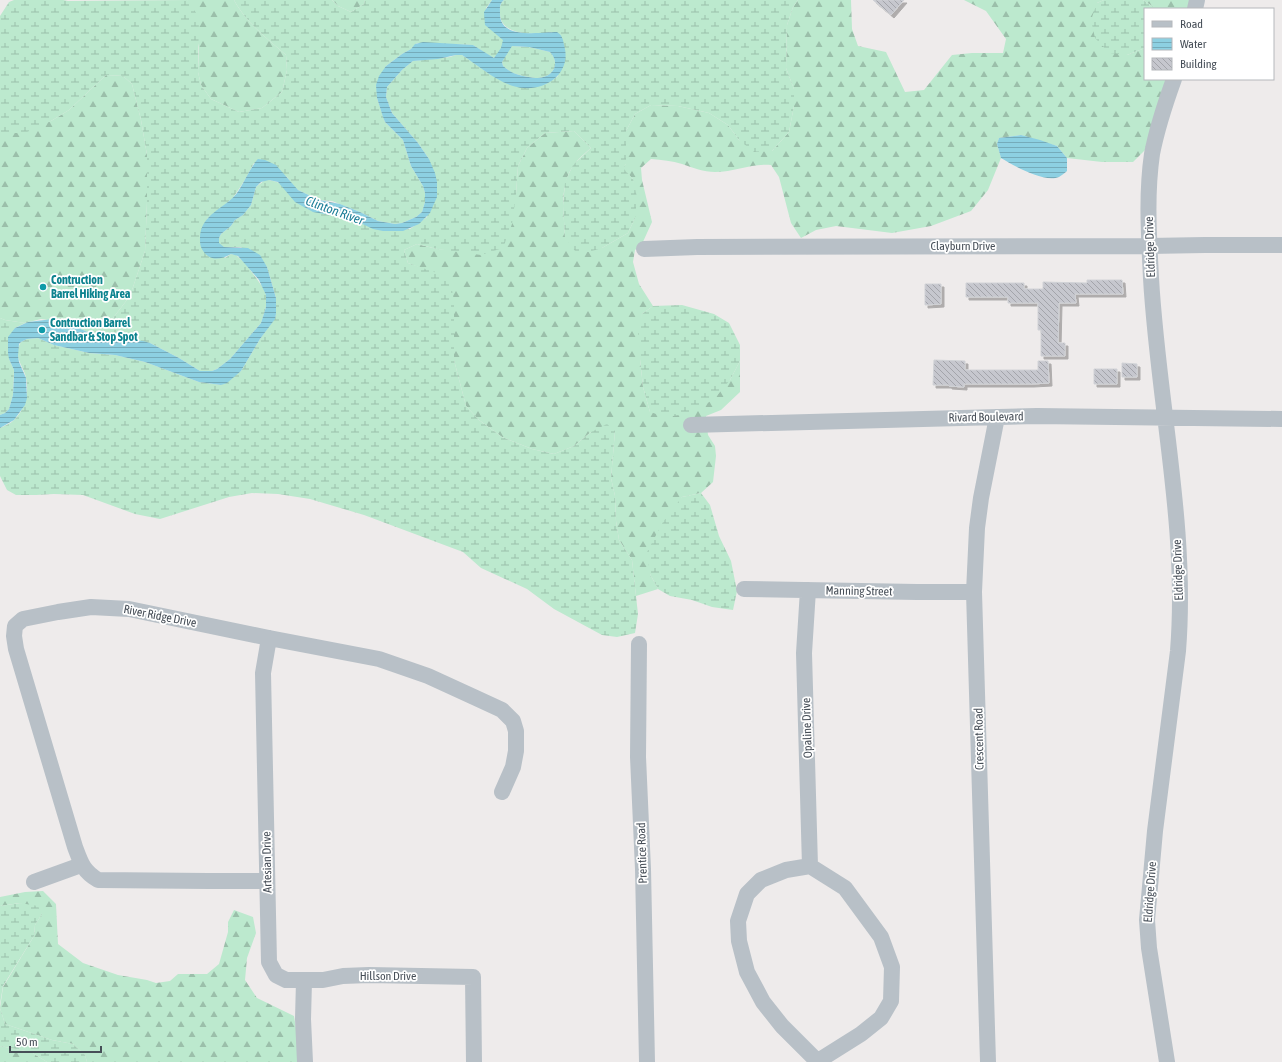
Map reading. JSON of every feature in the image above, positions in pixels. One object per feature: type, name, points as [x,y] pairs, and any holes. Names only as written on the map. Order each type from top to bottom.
[{"type":"street","name":"Eldridge Drive","points":[[1167,1062],[1149,948],[1147,920],[1156,831],[1169,733],[1180,623],[1179,546],[1153,303],[1149,246],[1149,191],[1152,155],[1161,116],[1174,80]]},
{"type":"street","name":"Clayburn Drive","points":[[644,249],[705,247],[1282,245]]},
{"type":"street","name":"Rivard Boulevard","points":[[691,425],[997,417],[1282,419]]},
{"type":"street","name":"Crescent Road","points":[[988,1062],[974,592],[977,528],[997,417]]},
{"type":"street","name":"Manning Street","points":[[744,589],[974,592]]},
{"type":"street","name":"Opaline Drive","points":[[808,590],[804,653],[810,866]]},
{"type":"street","name":"River Ridge Drive","points":[[81,865],[16,649],[14,636],[16,626],[23,619],[65,611],[91,607],[129,609],[379,659],[428,676],[502,710],[513,721],[516,731],[516,751],[513,767],[502,792]]},
{"type":"street","name":"Artesian Drive","points":[[269,638],[263,673],[269,962],[276,975],[286,980],[304,981]]},
{"type":"street","name":"Prentice Road","points":[[638,644],[638,743],[648,1062]]},
{"type":"street","points":[[34,882],[81,865],[88,874],[98,880],[267,880]]},
{"type":"street","points":[[810,866],[845,888],[881,937],[892,967],[891,1001],[881,1018],[861,1034],[818,1062],[782,1026],[763,1002],[747,972],[739,941],[738,921],[747,894],[761,880],[786,870],[810,866]]},
{"type":"street","name":"Hillson Drive","points":[[304,981],[323,980],[343,976],[369,975],[473,977],[474,1062]]},
{"type":"street","points":[[304,981],[305,1062]]},
{"type":"green space","points":[[14,0],[187,0],[199,17],[198,72],[201,85],[211,99],[239,112],[262,108],[282,92],[287,70],[286,55],[251,23],[239,9],[234,0],[332,0],[338,6],[351,12],[364,4],[365,0],[492,0],[486,8],[512,46],[529,47],[550,52],[555,61],[555,65],[554,69],[548,75],[538,78],[530,77],[509,71],[503,66],[502,62],[507,52],[493,58],[473,45],[417,43],[411,49],[386,66],[377,98],[385,122],[403,140],[411,166],[423,186],[425,193],[425,202],[422,212],[416,217],[402,223],[395,224],[378,221],[332,201],[319,200],[298,190],[287,177],[254,163],[232,199],[208,218],[201,231],[225,258],[231,254],[236,255],[246,264],[264,289],[266,295],[266,307],[261,323],[230,359],[212,371],[200,371],[150,343],[120,340],[92,334],[113,318],[130,296],[145,251],[147,155],[141,120],[132,84],[123,76],[106,75],[69,110],[51,121],[25,133],[0,133],[0,16],[9,2]]},
{"type":"green space","points":[[187,0],[234,0],[239,9],[251,23],[286,55],[287,70],[282,92],[262,108],[239,112],[211,99],[201,85],[198,72],[199,47]]},
{"type":"green space","points":[[332,0],[365,0],[364,4],[351,12],[338,6]]},
{"type":"green space","points":[[504,0],[798,0],[793,7],[787,25],[786,68],[794,89],[794,106],[789,132],[772,151],[754,152],[739,140],[728,125],[709,113],[678,106],[651,105],[635,114],[626,131],[626,164],[623,168],[633,179],[637,197],[635,218],[628,233],[602,248],[589,252],[575,251],[565,237],[563,206],[565,182],[573,165],[591,148],[574,131],[545,133],[527,148],[518,166],[512,224],[503,248],[481,255],[437,249],[417,244],[404,250],[408,263],[446,276],[451,284],[454,301],[454,360],[466,406],[479,420],[502,437],[532,449],[554,454],[574,446],[591,432],[607,424],[615,431],[611,478],[615,496],[616,521],[619,540],[632,560],[638,614],[635,633],[617,637],[602,635],[554,609],[527,589],[481,568],[463,552],[364,515],[310,499],[278,494],[252,493],[229,497],[160,519],[135,514],[83,495],[16,495],[7,490],[0,476],[0,428],[11,423],[18,416],[26,399],[27,386],[25,374],[18,354],[21,342],[27,339],[38,338],[54,345],[89,353],[115,355],[145,362],[199,382],[221,385],[241,371],[260,339],[275,318],[276,298],[267,267],[241,247],[224,247],[219,245],[219,238],[221,234],[231,226],[235,220],[243,215],[251,205],[256,187],[265,180],[277,182],[336,216],[393,231],[410,229],[427,217],[429,159],[418,143],[392,113],[386,97],[387,87],[402,70],[413,61],[456,55],[462,55],[496,78],[508,84],[520,87],[532,87],[545,84],[558,76],[552,32],[538,34],[520,32],[506,27],[500,14],[500,8]]},
{"type":"green space","points":[[798,0],[851,0],[852,29],[858,46],[886,52],[905,92],[924,90],[952,55],[972,53],[1003,53],[1006,39],[986,11],[964,0],[1104,0],[1097,3],[1127,55],[1144,48],[1144,80],[1168,80],[1147,148],[1133,162],[1102,162],[1067,158],[1057,146],[1021,135],[999,138],[997,144],[1001,158],[988,190],[971,211],[931,226],[892,233],[836,226],[816,230],[801,238],[791,223],[779,177],[771,165],[757,165],[730,171],[711,172],[698,170],[674,162],[651,159],[641,168],[642,180],[652,222],[642,244],[635,250],[633,262],[639,284],[653,306],[642,314],[640,359],[643,387],[650,412],[730,380],[740,361],[740,392],[721,410],[706,416],[708,435],[715,446],[716,456],[713,482],[701,493],[682,497],[650,574],[658,589],[636,596],[632,560],[619,540],[616,521],[615,496],[611,478],[615,431],[591,432],[574,446],[554,454],[532,449],[502,437],[479,420],[466,406],[454,360],[454,327],[426,270],[408,263],[404,250],[417,244],[437,249],[452,250],[516,194],[518,166],[527,148],[545,133],[574,131],[591,148],[573,166],[566,183],[563,200],[565,237],[602,248],[628,233],[635,218],[633,179],[622,168],[626,164],[626,131],[635,114],[651,105],[678,106],[709,113],[728,125],[739,140],[772,151],[789,132],[794,106],[794,89],[786,68],[787,25],[793,7]]},
{"type":"green space","points":[[1104,0],[1143,0],[1152,6],[1152,8],[1144,8],[1144,48],[1127,55],[1109,53],[1095,38],[1091,20],[1097,3]]},
{"type":"green space","points":[[1143,0],[1190,0],[1189,8],[1152,8],[1152,6]]},
{"type":"green space","points":[[106,75],[123,76],[132,84],[141,120],[147,155],[145,251],[130,296],[113,318],[92,334],[65,322],[41,319],[25,323],[0,318],[0,133],[51,121],[69,110]]},
{"type":"green space","points":[[682,305],[714,314],[729,323],[740,345],[740,361],[730,380],[715,398],[693,413],[666,417],[650,412],[643,387],[638,331],[642,314],[653,306]]},
{"type":"green space","points":[[0,318],[25,323],[15,328],[9,359],[14,370],[13,395],[9,409],[0,415]]},
{"type":"green space","points":[[701,493],[710,505],[719,536],[731,561],[737,591],[733,610],[712,607],[692,600],[670,596],[658,589],[650,574],[647,552],[663,522],[682,497]]},
{"type":"green space","points":[[43,891],[56,904],[58,944],[83,963],[118,975],[156,983],[170,981],[178,974],[207,974],[219,964],[228,932],[228,922],[234,910],[253,917],[256,933],[247,958],[245,980],[257,998],[294,1016],[297,1034],[297,1062],[87,1062],[85,1055],[73,1044],[52,1040],[5,1024],[0,1008],[3,987],[34,936],[35,925],[42,914],[20,903],[0,906],[0,897],[25,892]]},
{"type":"green space","points":[[20,903],[38,906],[42,914],[35,925],[34,936],[3,986],[0,1004],[0,906]]},
{"type":"green space","points":[[0,1008],[5,1024],[52,1040],[73,1044],[85,1055],[87,1062],[47,1062],[31,1052],[0,1046]]},
{"type":"green space","points":[[0,1046],[31,1052],[47,1062],[0,1062]]},
{"type":"water","name":"Clinton River","points":[[492,0],[504,0],[500,8],[500,14],[502,22],[507,28],[522,33],[557,32],[563,41],[566,54],[565,63],[561,71],[550,82],[533,88],[516,87],[507,84],[462,55],[413,61],[402,70],[387,87],[386,97],[392,113],[418,143],[429,159],[437,182],[437,197],[430,213],[419,224],[403,231],[383,231],[373,229],[352,219],[313,212],[295,202],[278,182],[269,180],[261,182],[256,187],[251,205],[243,215],[235,220],[231,226],[221,234],[219,238],[219,243],[224,247],[248,248],[260,255],[267,267],[276,298],[275,319],[260,339],[241,371],[227,383],[221,385],[199,382],[145,362],[115,355],[89,353],[54,345],[38,338],[27,339],[19,344],[18,356],[26,378],[27,398],[25,405],[14,420],[0,428],[0,415],[9,409],[13,395],[14,370],[9,359],[8,337],[15,328],[28,322],[53,319],[65,322],[92,334],[109,338],[143,341],[179,358],[200,371],[212,371],[217,369],[230,359],[261,323],[266,307],[266,295],[259,280],[238,256],[231,254],[217,259],[208,256],[200,245],[201,231],[208,218],[232,199],[237,193],[258,159],[265,160],[276,165],[298,190],[319,200],[340,204],[378,221],[395,224],[402,223],[416,217],[422,212],[425,202],[423,186],[411,166],[403,140],[385,122],[377,98],[376,85],[379,76],[386,66],[411,49],[415,44],[423,42],[473,45],[494,58],[501,48],[503,40],[485,25],[484,12]],"holes":[[[512,46],[529,47],[550,52],[555,61],[555,65],[554,69],[548,75],[533,78],[512,73],[503,66],[502,62]]]},
{"type":"water","points":[[1021,135],[1057,146],[1067,158],[1067,171],[1059,177],[1045,178],[1029,173],[1001,158],[997,144],[999,138]]},
{"type":"building","points":[[873,0],[904,0],[891,15]]},
{"type":"building","points":[[1087,280],[1122,280],[1123,294],[1075,294],[1076,303],[1059,303],[1058,343],[1065,343],[1065,356],[1041,356],[1041,330],[1038,330],[1038,303],[1008,303],[1008,297],[966,297],[966,283],[1024,283],[1024,289],[1043,289],[1043,282],[1087,283]]},
{"type":"building","points":[[925,284],[941,284],[941,304],[925,305]]},
{"type":"building","points":[[934,360],[965,361],[965,370],[1038,370],[1038,361],[1048,361],[1049,383],[964,384],[964,387],[933,385]]},
{"type":"building","points":[[1122,363],[1137,364],[1137,377],[1122,377]]},
{"type":"building","points":[[1094,369],[1117,369],[1117,384],[1094,384]]},
{"type":"place","name":"Contruction Barrel Hiking Area","points":[[43,287]]},
{"type":"place","name":"Contruction Barrel Sandbar & Stop Spot","points":[[42,330]]}]
